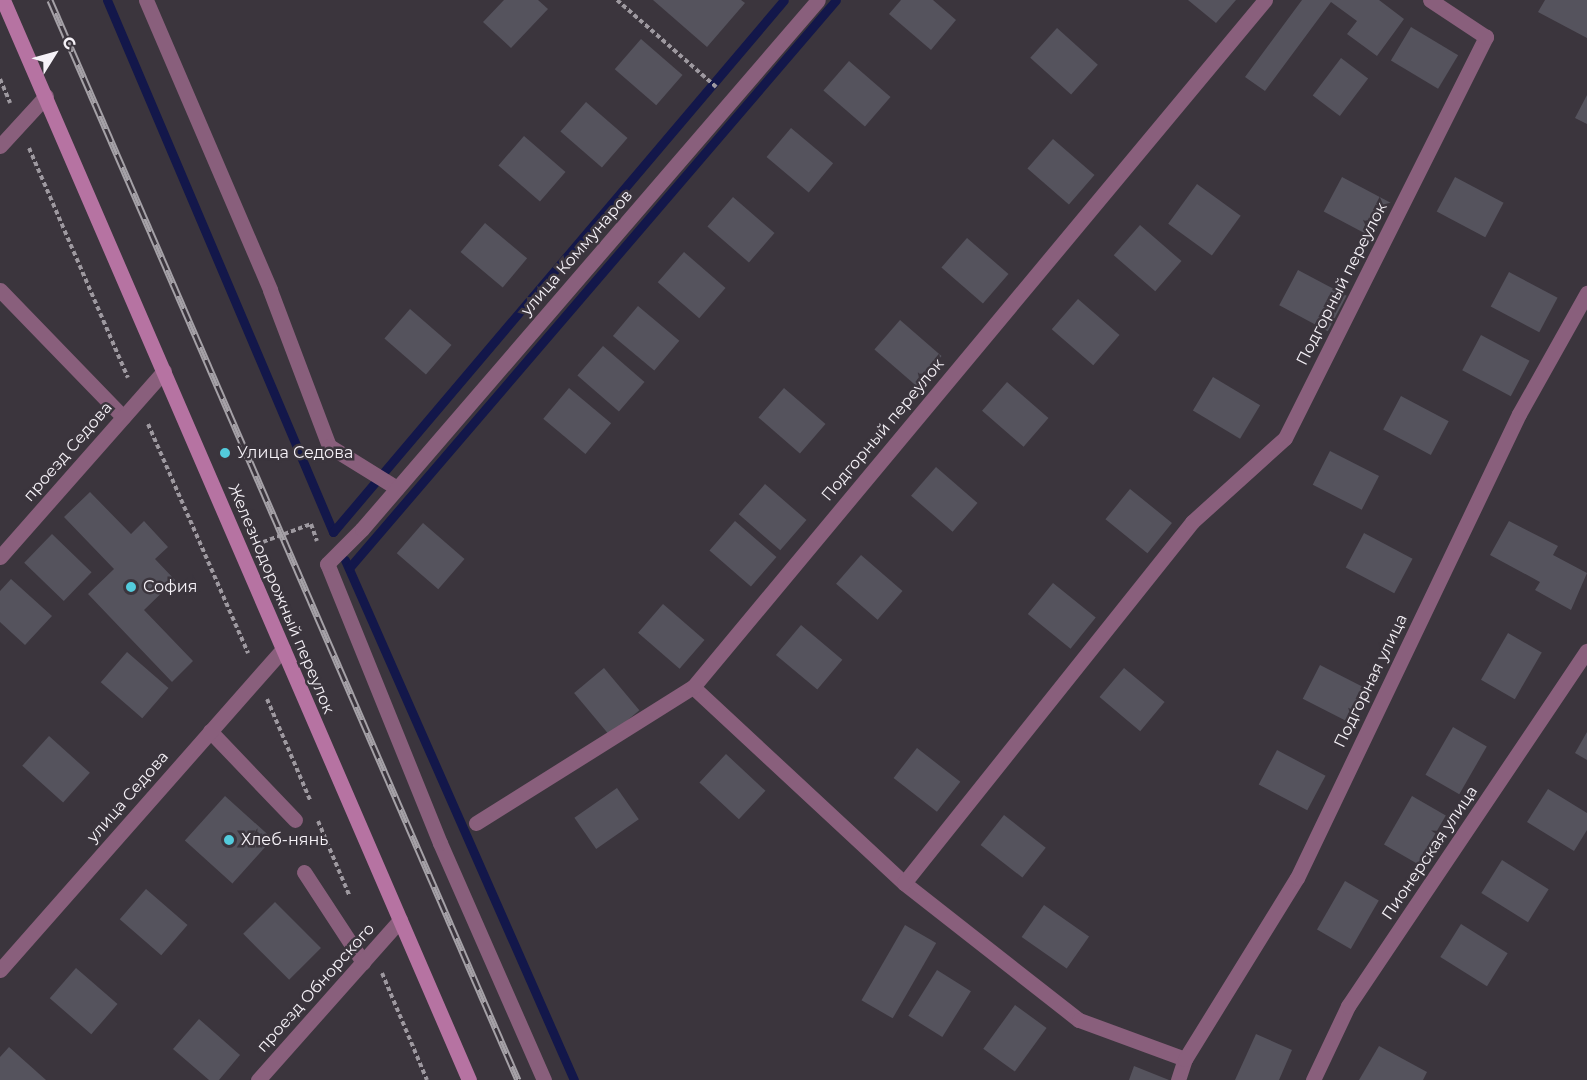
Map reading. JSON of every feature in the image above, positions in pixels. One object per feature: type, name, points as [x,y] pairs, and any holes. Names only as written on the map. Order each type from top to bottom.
[{"type":"street","name":"Железнодорожный переулок","points":[[3,0],[469,1080]]},
{"type":"street","points":[[146,0],[270,291],[328,446],[397,488]]},
{"type":"street","name":"улица Коммунаров","points":[[327,564],[362,529],[818,0]]},
{"type":"street","name":"Подгорный переулок","points":[[476,824],[693,687],[1265,0]]},
{"type":"street","name":"Подгорный переулок","points":[[904,883],[1192,522],[1285,438],[1486,37],[1430,0]]},
{"type":"street","points":[[0,146],[46,96]]},
{"type":"street","points":[[0,290],[123,417]]},
{"type":"street","name":"Подгорная улица","points":[[1178,1080],[1185,1059],[1297,878],[1519,414],[1587,292]]},
{"type":"street","name":"проезд Седова","points":[[0,557],[164,371]]},
{"type":"street","points":[[327,564],[440,843],[544,1080]]},
{"type":"street","name":"улица Седова","points":[[0,970],[283,649]]},
{"type":"street","name":"Пионерская улица","points":[[1313,1080],[1348,1006],[1587,651]]},
{"type":"street","points":[[693,687],[904,883],[1079,1020],[1185,1059]]},
{"type":"street","points":[[210,731],[295,820]]},
{"type":"street","points":[[304,872],[368,956]]},
{"type":"street","name":"проезд Обнорского","points":[[258,1080],[400,921]]},
{"type":"path","points":[[617,0],[732,101]]},
{"type":"path","points":[[0,79],[355,907]]},
{"type":"path","points":[[189,518],[222,507]]},
{"type":"path","points":[[260,535],[264,544],[311,524],[327,564]]},
{"type":"path","points":[[368,956],[427,1080]]},
{"type":"building","points":[[504,0],[538,0],[548,9],[511,48],[483,22]]},
{"type":"building","points":[[653,0],[741,0],[745,3],[707,47]]},
{"type":"building","points":[[901,0],[933,0],[956,20],[931,50],[889,14]]},
{"type":"building","points":[[1188,0],[1236,0],[1216,23]]},
{"type":"building","points":[[1302,0],[1379,0],[1404,19],[1377,56],[1347,34],[1357,21],[1331,2],[1265,91],[1245,77]]},
{"type":"building","points":[[1545,0],[1587,0],[1587,38],[1538,12]]},
{"type":"building","points":[[1411,27],[1458,55],[1438,89],[1391,60]]},
{"type":"building","points":[[1057,28],[1098,65],[1071,95],[1030,58]]},
{"type":"building","points":[[641,39],[683,75],[656,105],[615,69]]},
{"type":"building","points":[[1341,58],[1368,78],[1340,116],[1313,96]]},
{"type":"building","points":[[849,61],[891,97],[865,127],[823,90]]},
{"type":"building","points":[[1587,95],[1587,124],[1575,118]]},
{"type":"building","points":[[586,102],[628,138],[602,168],[560,131]]},
{"type":"building","points":[[791,128],[833,163],[809,192],[767,157]]},
{"type":"building","points":[[524,136],[566,172],[540,202],[498,165]]},
{"type":"building","points":[[1053,139],[1095,175],[1069,205],[1027,168]]},
{"type":"building","points":[[1342,177],[1391,203],[1372,237],[1324,211]]},
{"type":"building","points":[[1455,177],[1504,203],[1485,237],[1437,211]]},
{"type":"building","points":[[1197,184],[1241,216],[1212,255],[1168,224]]},
{"type":"building","points":[[733,197],[775,233],[749,263],[707,226]]},
{"type":"building","points":[[485,223],[527,258],[503,287],[461,252]]},
{"type":"building","points":[[1140,225],[1182,261],[1155,291],[1114,255]]},
{"type":"building","points":[[967,238],[1009,274],[983,304],[941,267]]},
{"type":"building","points":[[684,252],[726,288],[699,318],[658,282]]},
{"type":"building","points":[[1298,270],[1347,296],[1328,331],[1279,305]]},
{"type":"building","points":[[1509,272],[1558,298],[1539,332],[1491,306]]},
{"type":"building","points":[[1078,299],[1120,335],[1093,365],[1052,329]]},
{"type":"building","points":[[638,306],[679,341],[654,371],[613,336]]},
{"type":"building","points":[[410,309],[452,345],[426,375],[384,338]]},
{"type":"building","points":[[900,320],[942,356],[916,386],[874,349]]},
{"type":"building","points":[[1481,335],[1530,361],[1511,396],[1462,370]]},
{"type":"building","points":[[603,346],[645,382],[619,412],[577,375]]},
{"type":"building","points":[[1213,377],[1260,405],[1240,439],[1193,410]]},
{"type":"building","points":[[1007,382],[1049,418],[1024,447],[982,411]]},
{"type":"building","points":[[569,388],[611,423],[585,454],[543,419]]},
{"type":"building","points":[[784,388],[826,424],[800,454],[758,417]]},
{"type":"building","points":[[1401,396],[1449,421],[1431,455],[1383,430]]},
{"type":"building","points":[[1330,451],[1379,476],[1362,510],[1313,485]]},
{"type":"building","points":[[936,467],[978,503],[953,532],[911,496]]},
{"type":"building","points":[[765,484],[807,520],[780,550],[739,514]]},
{"type":"building","points":[[1130,489],[1172,523],[1147,553],[1105,519]]},
{"type":"building","name":"София","points":[[90,492],[131,534],[144,521],[168,547],[155,559],[175,580],[144,610],[193,661],[172,682],[88,594],[114,569],[64,517]]},
{"type":"building","points":[[735,521],[777,557],[751,587],[709,550]]},
{"type":"building","points":[[1509,521],[1558,546],[1553,555],[1587,573],[1571,610],[1535,590],[1540,582],[1490,555]]},
{"type":"building","points":[[423,523],[465,559],[438,589],[397,553]]},
{"type":"building","points":[[1364,533],[1413,559],[1394,593],[1346,567]]},
{"type":"building","points":[[52,534],[92,572],[64,601],[24,563]]},
{"type":"building","points":[[861,555],[903,591],[878,620],[836,584]]},
{"type":"building","points":[[11,579],[52,616],[25,645],[0,622],[0,591]]},
{"type":"building","points":[[1053,583],[1096,618],[1071,649],[1028,614]]},
{"type":"building","points":[[663,604],[705,640],[680,669],[638,633]]},
{"type":"building","points":[[801,625],[842,660],[817,690],[776,655]]},
{"type":"building","points":[[1508,633],[1542,652],[1515,699],[1481,680]]},
{"type":"building","points":[[127,652],[169,688],[142,718],[101,682]]},
{"type":"building","points":[[1320,665],[1369,690],[1352,724],[1303,699]]},
{"type":"building","points":[[604,668],[639,710],[609,735],[574,693]]},
{"type":"building","points":[[1124,668],[1165,702],[1140,731],[1100,697]]},
{"type":"building","points":[[1453,727],[1487,746],[1459,794],[1426,775]]},
{"type":"building","points":[[1587,732],[1587,760],[1575,753]]},
{"type":"building","points":[[49,736],[90,773],[63,803],[22,766]]},
{"type":"building","points":[[917,748],[960,782],[937,812],[894,778]]},
{"type":"building","points":[[1277,750],[1326,776],[1307,810],[1259,784]]},
{"type":"building","points":[[726,754],[765,791],[739,819],[699,783]]},
{"type":"building","points":[[617,788],[639,819],[596,849],[574,818]]},
{"type":"building","points":[[1548,789],[1587,813],[1587,830],[1574,851],[1527,822]]},
{"type":"building","name":"Хлеб-нянь","points":[[225,796],[273,839],[232,883],[185,841]]},
{"type":"building","points":[[1412,796],[1446,816],[1418,864],[1384,844]]},
{"type":"building","points":[[1004,815],[1046,848],[1022,878],[981,845]]},
{"type":"building","points":[[1502,860],[1549,889],[1528,922],[1481,893]]},
{"type":"building","points":[[1345,881],[1379,900],[1351,949],[1317,929]]},
{"type":"building","points":[[146,889],[188,925],[161,955],[120,919]]},
{"type":"building","points":[[275,902],[321,948],[289,980],[243,934]]},
{"type":"building","points":[[1044,905],[1089,937],[1067,968],[1022,937]]},
{"type":"building","points":[[1461,924],[1508,953],[1487,986],[1440,957]]},
{"type":"building","points":[[905,925],[936,943],[893,1018],[862,1000]]},
{"type":"building","points":[[76,968],[118,1004],[91,1034],[50,998]]},
{"type":"building","points":[[937,970],[971,991],[942,1037],[908,1016]]},
{"type":"building","points":[[1015,1005],[1047,1028],[1015,1072],[983,1049]]},
{"type":"building","points":[[199,1019],[240,1055],[219,1080],[209,1080],[173,1049]]},
{"type":"building","points":[[1256,1034],[1292,1050],[1279,1080],[1235,1080]]},
{"type":"building","points":[[1379,1046],[1427,1072],[1423,1080],[1359,1080]]},
{"type":"building","points":[[9,1047],[46,1080],[0,1080],[0,1057]]},
{"type":"building","points":[[1134,1066],[1169,1080],[1129,1080]]},
{"type":"waterway","points":[[107,0],[333,532],[784,0]]},
{"type":"waterway","points":[[349,568],[836,0]]},
{"type":"waterway","points":[[345,560],[574,1080]]},
{"type":"railway","points":[[50,0],[518,1080]]},
{"type":"place","name":"Улица Седова","points":[[225,453]]},
{"type":"place","name":"София","points":[[131,587]]},
{"type":"place","name":"Хлеб-нянь","points":[[229,840]]}]
